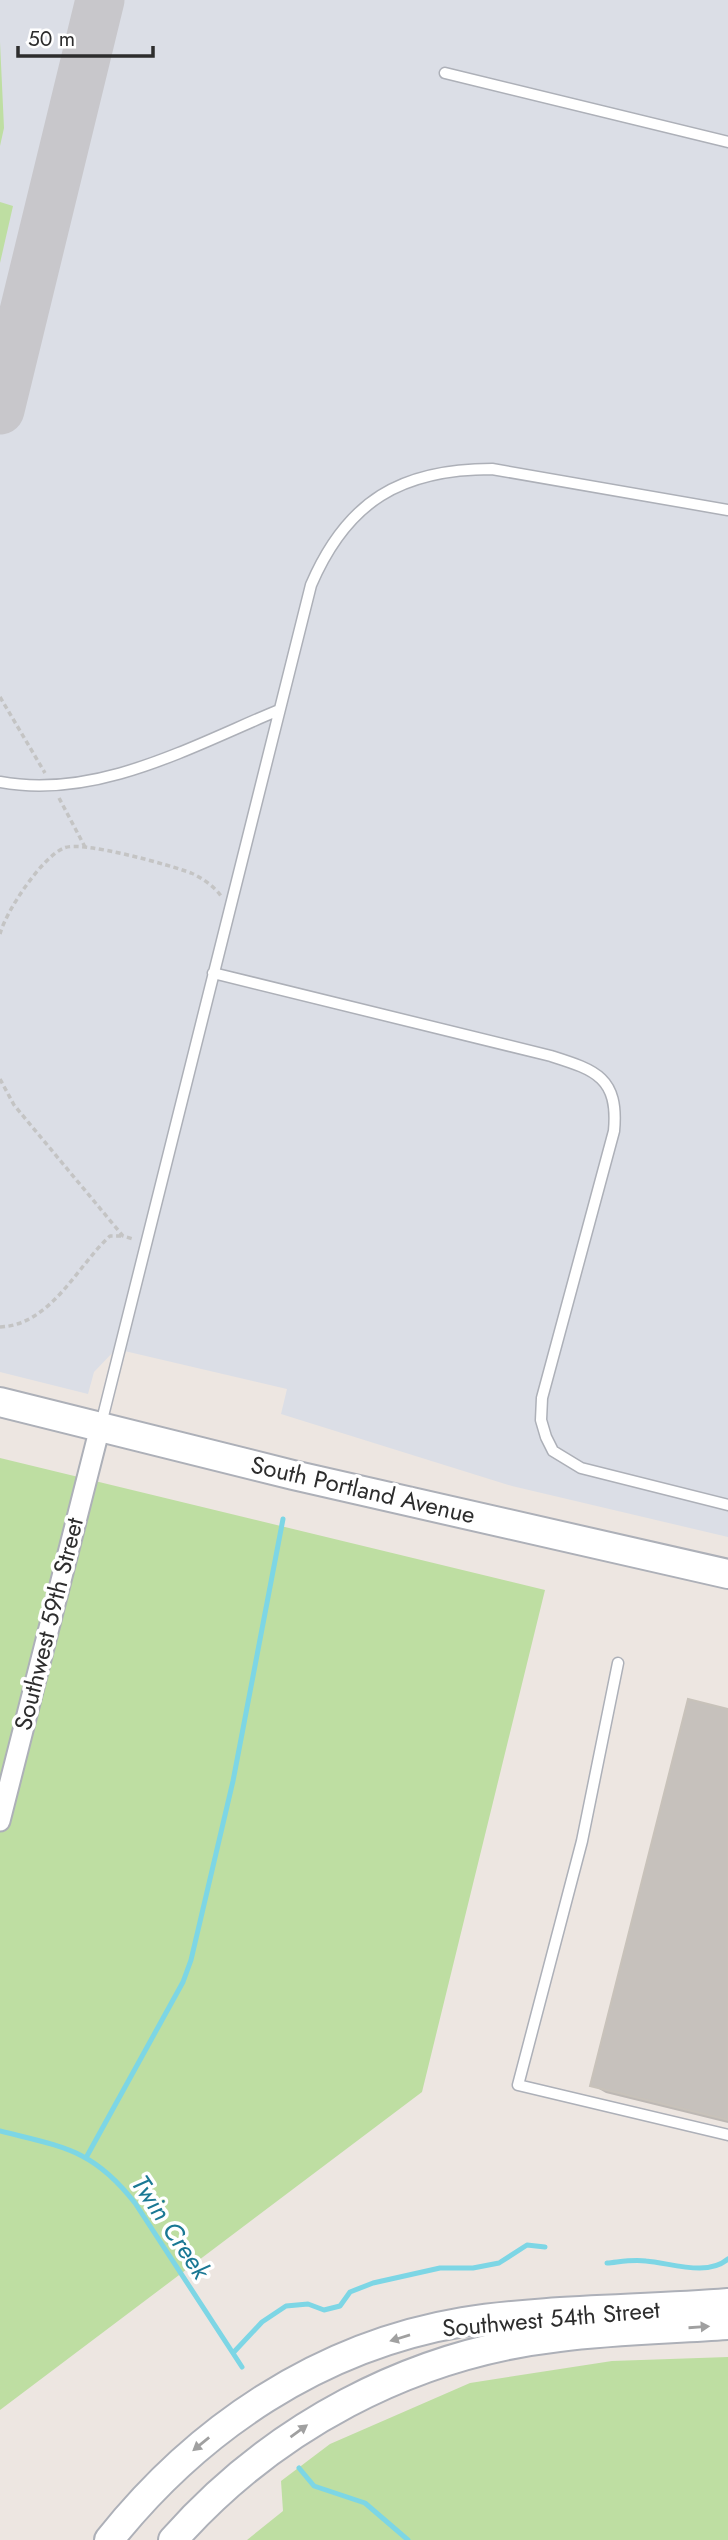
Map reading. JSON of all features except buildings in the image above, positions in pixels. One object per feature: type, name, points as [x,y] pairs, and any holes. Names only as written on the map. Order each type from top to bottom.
[{"type":"main road","name":"South Portland Avenue","points":[[0,1402],[293,1475],[728,1574]]},
{"type":"main road","name":"Southwest 54th Street","points":[[109,2540],[162,2479],[194,2449],[242,2412],[323,2366],[370,2347],[463,2322],[728,2303]]},
{"type":"main road","name":"Southwest 54th Street","points":[[173,2540],[215,2496],[318,2417],[368,2391],[418,2370],[469,2355],[558,2337],[728,2325]]},
{"type":"street","name":"Southwest 59th Street","points":[[0,1821],[100,1427]]},
{"type":"lane","points":[[445,72],[728,142]]},
{"type":"lane","points":[[100,1427],[311,585],[326,551],[363,508],[388,492],[417,478],[455,469],[492,469],[728,510]]},
{"type":"lane","points":[[0,782],[52,786],[122,773],[279,710]]},
{"type":"lane","points":[[214,972],[551,1056],[590,1068],[601,1077],[613,1100],[614,1131],[549,1364],[541,1420],[553,1451],[581,1468],[728,1505]]},
{"type":"lane","points":[[618,1663],[582,1841],[518,2085],[728,2136]]},
{"type":"path","points":[[0,697],[85,847]]},
{"type":"path","points":[[0,934],[3,924],[30,881],[53,853],[67,846],[85,847],[193,874],[218,891],[229,909]]},
{"type":"path","points":[[0,1079],[14,1105],[123,1236]]},
{"type":"path","points":[[0,1327],[27,1321],[44,1309],[58,1297],[91,1253],[110,1236],[123,1236],[146,1242]]},
{"type":"shaded area","points":[[0,0],[728,0],[728,1537],[512,1486],[281,1414],[287,1389],[116,1349],[94,1372],[88,1394],[0,1372]]},
{"type":"green space","points":[[0,42],[4,128],[0,146]]},
{"type":"green space","points":[[0,202],[13,206],[0,263]]},
{"type":"green space","points":[[0,1458],[545,1590],[422,2092],[0,2410]]},
{"type":"green space","points":[[728,2357],[728,2540],[247,2540],[283,2511],[281,2481],[330,2444],[470,2383],[612,2361]]},
{"type":"waterway","points":[[87,2156],[183,1982],[191,1960],[233,1781],[283,1519]]},
{"type":"waterway","name":"Twin Creek","points":[[0,2131],[42,2141],[75,2153],[105,2171],[120,2185],[135,2203],[242,2367]]},
{"type":"waterway","points":[[233,2353],[262,2322],[286,2306],[308,2304],[324,2310],[340,2306],[350,2292],[373,2283],[440,2268],[473,2268],[499,2263],[527,2245],[545,2247]]},
{"type":"waterway","points":[[607,2263],[641,2260],[699,2268],[710,2267],[728,2259]]},
{"type":"waterway","name":"Twin Creek","points":[[299,2468],[314,2486],[365,2503],[408,2540]]},
{"type":"taxiway","points":[[0,410],[100,0]]}]
